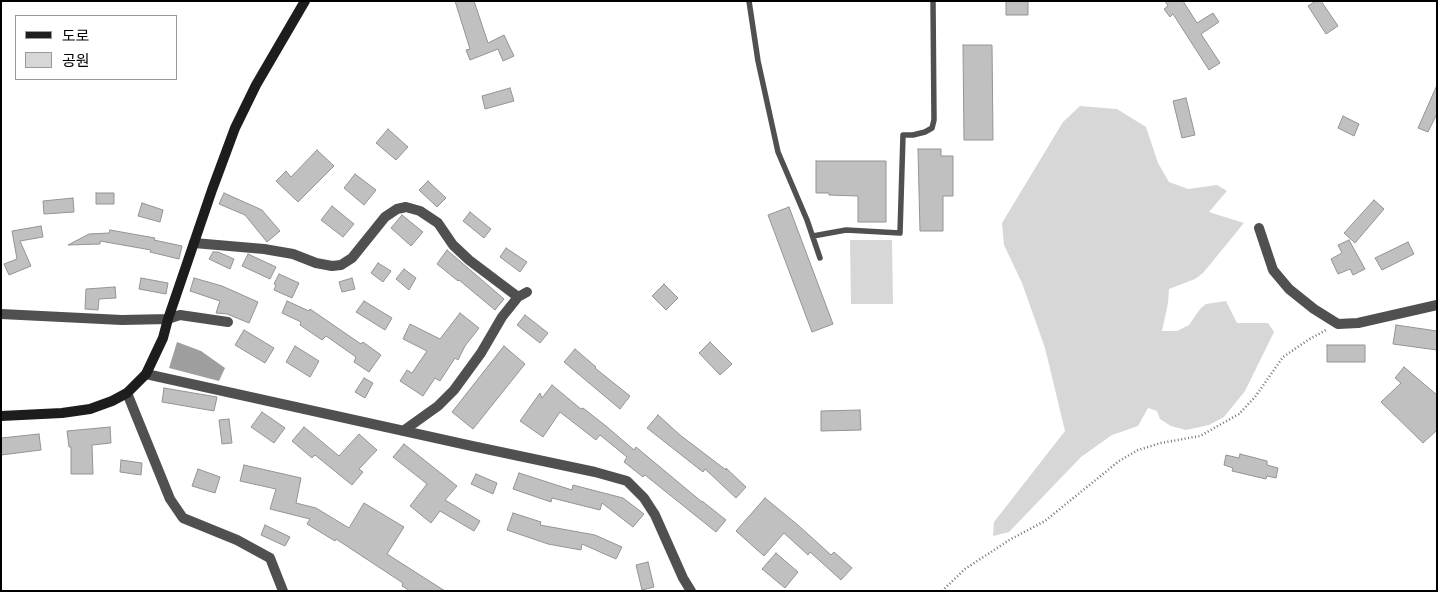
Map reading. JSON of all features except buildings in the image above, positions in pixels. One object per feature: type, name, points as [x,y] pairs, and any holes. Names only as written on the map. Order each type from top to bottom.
[{"type":"street","points":[[1,416],[62,413],[90,409],[127,393],[146,374],[164,338],[168,319],[235,128],[256,85],[304,1]]},
{"type":"street","points":[[194,243],[264,249],[293,254],[316,263],[332,266],[341,265],[352,258],[385,217],[397,208],[406,207],[420,211],[438,223],[453,245],[469,260],[518,297]]},
{"type":"street","points":[[1259,228],[1273,270],[1289,289],[1314,309],[1338,324],[1358,323],[1437,305]]},
{"type":"street","points":[[404,431],[438,406],[454,390],[481,353],[502,317],[518,297],[527,292]]},
{"type":"street","points":[[1,314],[122,320],[168,319],[180,315],[228,322]]},
{"type":"street","points":[[146,374],[595,472],[627,482],[644,498],[655,515],[683,578],[691,591]]},
{"type":"street","points":[[127,393],[170,499],[183,518],[237,540],[270,558],[283,591]]},
{"type":"lane","points":[[749,1],[758,61],[778,152],[820,258]]},
{"type":"lane","points":[[812,236],[846,230],[900,233],[903,136],[925,132],[932,128],[934,120],[933,1]]},
{"type":"path","points":[[942,591],[965,569],[1012,539],[1045,521],[1119,461],[1138,450],[1161,443],[1200,436],[1239,414],[1255,397],[1283,357],[1308,340],[1338,324]]},
{"type":"green space","points":[[1080,106],[1117,109],[1146,127],[1158,163],[1169,182],[1188,189],[1217,185],[1227,191],[1209,212],[1244,223],[1203,273],[1195,279],[1169,289],[1162,331],[1177,331],[1189,325],[1200,309],[1206,304],[1226,301],[1237,323],[1268,323],[1274,332],[1245,391],[1224,417],[1209,425],[1186,430],[1171,426],[1160,419],[1157,411],[1148,408],[1138,426],[1112,435],[1081,457],[1009,532],[993,536],[994,522],[1065,431],[1045,348],[1022,283],[1004,245],[1002,223],[1063,122]]},
{"type":"green space","points":[[850,240],[892,240],[893,304],[851,304]]},
{"type":"shaded area","points":[[177,342],[201,351],[225,368],[219,381],[169,368]]}]
